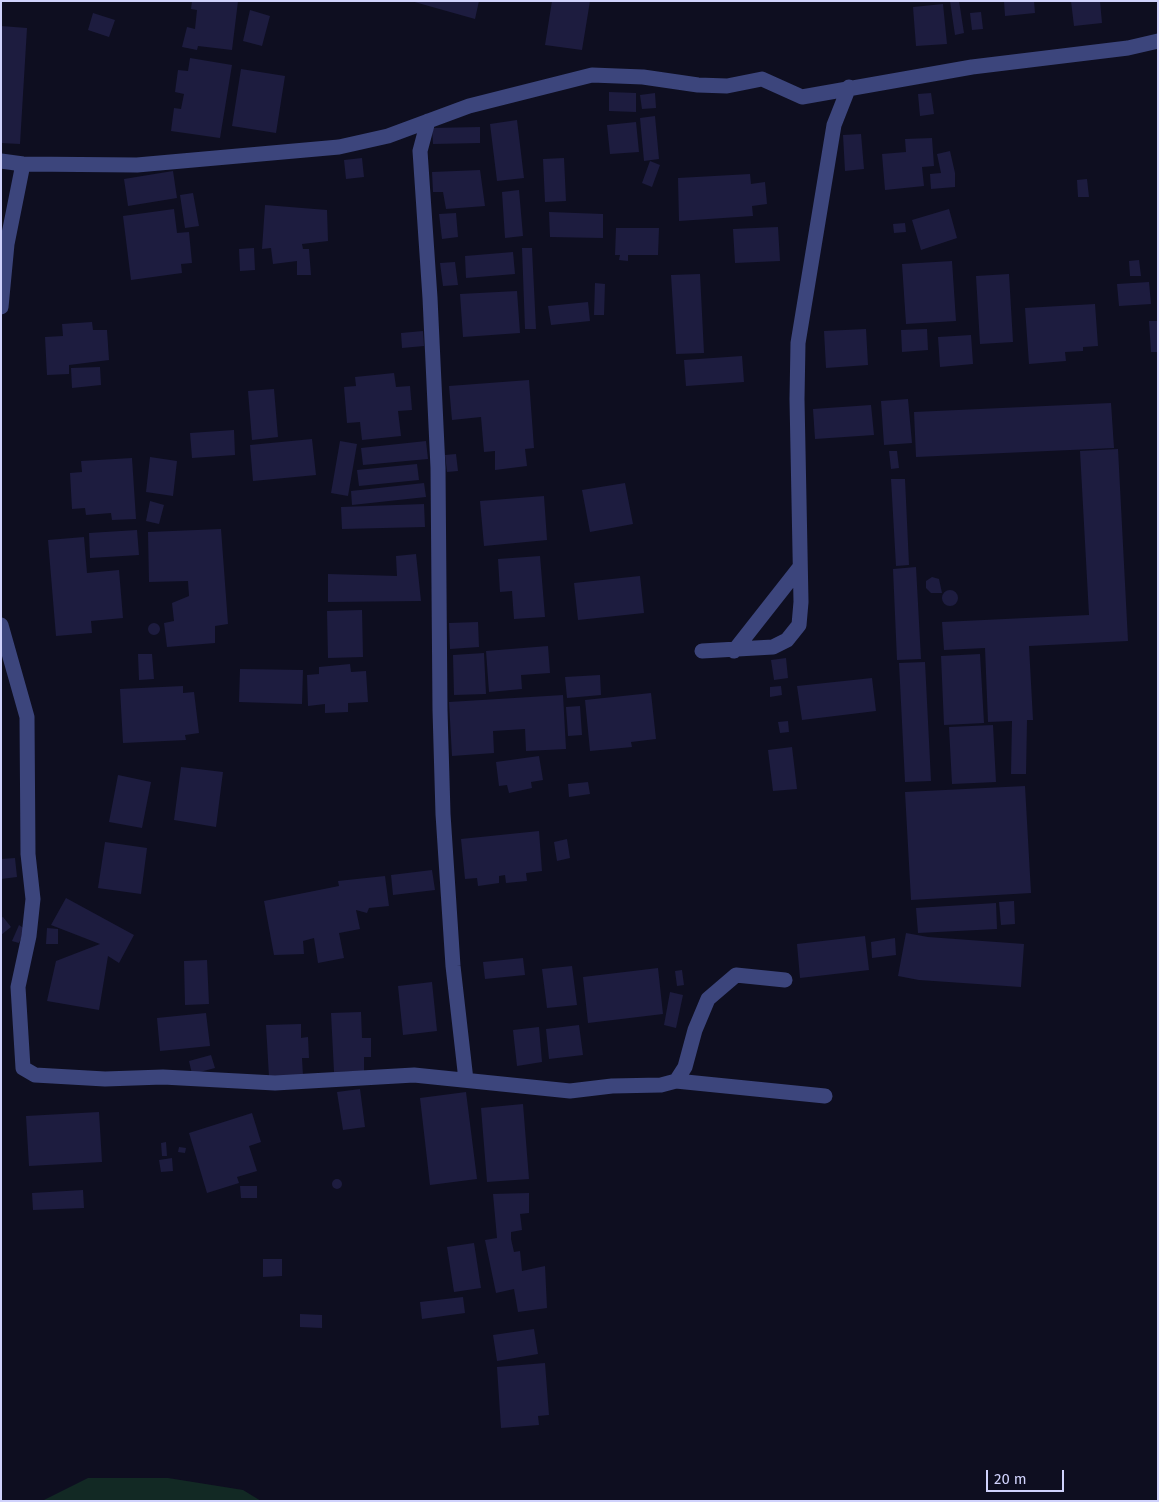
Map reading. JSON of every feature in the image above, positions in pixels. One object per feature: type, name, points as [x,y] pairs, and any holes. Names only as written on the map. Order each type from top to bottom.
[{"type":"street","points":[[1,161],[23,164],[137,165],[339,147],[388,136],[469,106],[592,75],[643,77],[698,85],[727,86],[762,79],[802,97],[849,87],[972,67],[1128,48],[1158,40]]},
{"type":"street","points":[[702,651],[734,651],[773,647],[787,640],[799,625],[801,602],[797,408],[798,343],[834,125],[849,87]]},
{"type":"street","points":[[428,122],[420,151],[430,298],[438,468],[443,814],[453,966],[466,1080]]},
{"type":"street","points":[[1,307],[7,244],[23,164]]},
{"type":"street","points":[[734,651],[800,567]]},
{"type":"street","points":[[1,625],[27,717],[28,854],[33,899],[29,936],[18,987],[23,1068],[35,1075],[57,1077],[163,1077],[275,1083],[414,1075],[570,1091],[612,1086],[660,1085],[676,1082],[825,1096]]},
{"type":"street","points":[[676,1082],[685,1067],[695,1030],[708,1000],[736,976],[785,980]]},
{"type":"green space","points":[[88,1478],[168,1478],[243,1490],[261,1501],[42,1501]]},
{"type":"building","points":[[192,1],[238,1],[232,50],[198,46],[197,50],[182,47],[187,27],[195,29],[197,10],[191,9]]},
{"type":"building","points":[[411,1],[479,1],[475,19]]},
{"type":"building","points":[[552,1],[590,1],[582,50],[545,45]]},
{"type":"building","points":[[950,1],[959,1],[964,33],[955,35]]},
{"type":"building","points":[[1004,1],[1034,1],[1035,13],[1005,16]]},
{"type":"building","points":[[1071,1],[1100,1],[1102,23],[1074,26]]},
{"type":"building","points":[[943,4],[947,44],[916,46],[913,7]]},
{"type":"building","points":[[250,10],[270,16],[262,46],[243,41]]},
{"type":"building","points":[[981,12],[983,29],[972,30],[970,13]]},
{"type":"building","points":[[93,13],[115,20],[109,37],[88,30]]},
{"type":"building","points":[[1,26],[27,28],[20,144],[1,143]]},
{"type":"building","points":[[190,58],[232,65],[220,138],[171,131],[174,108],[181,109],[184,94],[175,92],[178,70],[188,71]]},
{"type":"building","points":[[241,69],[285,76],[276,133],[232,126]]},
{"type":"building","points":[[609,92],[636,93],[636,112],[609,111]]},
{"type":"building","points":[[655,93],[656,108],[642,109],[640,95]]},
{"type":"building","points":[[931,93],[934,114],[920,116],[918,94]]},
{"type":"building","points":[[655,116],[659,159],[644,161],[640,118]]},
{"type":"building","points":[[517,120],[524,178],[497,181],[490,124]]},
{"type":"building","points":[[636,122],[639,152],[610,154],[607,125]]},
{"type":"building","points":[[480,127],[480,143],[433,144],[432,128]]},
{"type":"building","points":[[861,134],[864,169],[845,171],[843,135]]},
{"type":"building","points":[[932,138],[934,166],[922,167],[924,186],[885,190],[882,154],[906,152],[905,139]]},
{"type":"building","points":[[950,151],[955,173],[955,187],[931,189],[930,174],[941,173],[937,154]]},
{"type":"building","points":[[362,158],[364,177],[346,179],[344,160]]},
{"type":"building","points":[[564,158],[566,201],[545,202],[543,159]]},
{"type":"building","points":[[650,161],[660,165],[652,187],[642,183]]},
{"type":"building","points":[[480,170],[485,206],[446,209],[443,192],[433,192],[432,172]]},
{"type":"building","points":[[173,171],[177,198],[128,206],[124,179]]},
{"type":"building","points":[[750,174],[751,184],[765,182],[767,204],[752,206],[753,216],[679,221],[678,178]]},
{"type":"building","points":[[1087,179],[1089,197],[1078,197],[1077,180]]},
{"type":"building","points":[[519,190],[523,236],[505,238],[502,192]]},
{"type":"building","points":[[193,193],[199,226],[185,228],[180,195]]},
{"type":"building","points":[[265,205],[327,210],[328,241],[302,244],[303,249],[309,249],[311,275],[297,275],[297,261],[273,264],[271,248],[262,249]]},
{"type":"building","points":[[174,209],[177,233],[189,232],[192,263],[181,264],[182,273],[131,280],[123,216]]},
{"type":"building","points":[[949,209],[957,238],[921,250],[912,220]]},
{"type":"building","points":[[549,212],[603,214],[603,238],[550,237]]},
{"type":"building","points":[[456,213],[458,237],[442,239],[439,214]]},
{"type":"building","points":[[905,223],[906,232],[894,233],[893,224]]},
{"type":"building","points":[[778,227],[780,261],[735,263],[733,229]]},
{"type":"building","points":[[616,228],[659,228],[658,255],[628,255],[628,261],[619,260],[620,255],[615,255]]},
{"type":"building","points":[[254,248],[255,270],[240,271],[239,249]]},
{"type":"building","points":[[522,248],[532,248],[536,329],[525,329]]},
{"type":"building","points":[[513,252],[515,274],[466,278],[465,256]]},
{"type":"building","points":[[1139,260],[1141,276],[1130,276],[1129,261]]},
{"type":"building","points":[[952,261],[956,321],[906,324],[902,264]]},
{"type":"building","points":[[455,262],[458,285],[443,286],[440,263]]},
{"type":"building","points":[[700,274],[704,353],[676,354],[671,275]]},
{"type":"building","points":[[1009,274],[1013,342],[980,344],[976,276]]},
{"type":"building","points":[[1149,282],[1151,304],[1119,306],[1117,284]]},
{"type":"building","points":[[595,283],[605,284],[604,315],[594,315]]},
{"type":"building","points":[[517,291],[520,333],[463,337],[460,294]]},
{"type":"building","points":[[588,302],[590,321],[551,325],[548,306]]},
{"type":"building","points":[[1095,304],[1098,346],[1083,347],[1083,351],[1065,352],[1066,361],[1029,364],[1025,308]]},
{"type":"building","points":[[1149,321],[1158,321],[1158,352],[1151,352]]},
{"type":"building","points":[[92,322],[93,330],[107,330],[109,360],[69,365],[69,374],[47,375],[45,337],[63,336],[62,324]]},
{"type":"building","points":[[866,329],[868,365],[826,368],[824,331]]},
{"type":"building","points":[[927,329],[928,350],[902,352],[901,330]]},
{"type":"building","points":[[423,331],[424,346],[402,348],[401,333]]},
{"type":"building","points":[[971,335],[973,364],[940,367],[938,337]]},
{"type":"building","points":[[742,356],[744,382],[686,386],[684,360]]},
{"type":"building","points":[[100,367],[101,385],[72,388],[71,368]]},
{"type":"building","points":[[394,373],[396,387],[410,386],[412,410],[398,411],[401,436],[362,440],[360,422],[347,423],[344,387],[356,386],[355,377]]},
{"type":"building","points":[[529,380],[534,448],[525,449],[527,466],[495,470],[495,451],[484,452],[481,417],[452,420],[449,386]]},
{"type":"building","points":[[274,389],[278,437],[252,440],[248,391]]},
{"type":"building","points":[[908,399],[912,443],[884,445],[881,401]]},
{"type":"building","points":[[1111,403],[1114,448],[916,457],[914,412]]},
{"type":"building","points":[[871,405],[874,435],[815,439],[813,409]]},
{"type":"building","points":[[234,430],[235,455],[192,458],[190,433]]},
{"type":"building","points":[[312,439],[316,475],[253,481],[250,445]]},
{"type":"building","points":[[340,441],[357,444],[348,496],[331,493]]},
{"type":"building","points":[[426,441],[428,459],[363,465],[361,448]]},
{"type":"building","points":[[1118,449],[1128,641],[1029,646],[1033,720],[1027,720],[1026,774],[1011,774],[1012,721],[988,722],[985,648],[944,650],[942,622],[1089,615],[1080,451]]},
{"type":"building","points":[[889,451],[897,451],[899,468],[891,469]]},
{"type":"building","points":[[456,454],[458,471],[447,472],[445,455]]},
{"type":"building","points":[[150,457],[177,461],[173,496],[146,492]]},
{"type":"building","points":[[132,458],[136,519],[112,520],[111,513],[86,515],[85,508],[72,509],[70,473],[82,472],[81,461]]},
{"type":"building","points":[[417,464],[419,480],[359,486],[357,470]]},
{"type":"building","points":[[891,479],[905,479],[909,565],[896,566]]},
{"type":"building","points":[[424,483],[426,497],[352,505],[351,491]]},
{"type":"building","points":[[625,483],[633,524],[590,532],[582,490]]},
{"type":"building","points":[[544,496],[547,540],[484,546],[480,501]]},
{"type":"building","points":[[150,501],[164,505],[159,524],[146,521]]},
{"type":"building","points":[[424,504],[425,527],[342,529],[341,507]]},
{"type":"building","points":[[221,529],[228,624],[215,626],[215,643],[167,647],[164,623],[174,621],[172,603],[189,596],[188,581],[149,582],[148,532]]},
{"type":"building","points":[[137,530],[139,555],[90,558],[89,533]]},
{"type":"building","points":[[84,537],[87,573],[119,570],[123,618],[91,621],[92,633],[56,636],[48,540]]},
{"type":"building","points":[[416,554],[421,601],[328,602],[328,574],[397,576],[396,556]]},
{"type":"building","points":[[540,556],[545,617],[514,619],[512,591],[500,592],[498,559]]},
{"type":"building","points":[[916,567],[921,659],[897,660],[893,569]]},
{"type":"building","points":[[640,576],[644,613],[578,620],[574,583]]},
{"type":"building","points":[[932,577],[939,579],[942,593],[931,593],[926,588],[926,581]]},
{"type":"building","points":[[947,590],[953,590],[958,595],[956,604],[947,606],[942,601],[942,595]]},
{"type":"building","points":[[362,610],[363,657],[328,658],[327,611]]},
{"type":"building","points":[[478,622],[479,647],[450,649],[449,623]]},
{"type":"building","points":[[154,623],[160,629],[154,635],[148,629]]},
{"type":"building","points":[[548,646],[550,673],[521,675],[522,689],[489,692],[486,651]]},
{"type":"building","points":[[484,653],[486,694],[454,695],[453,655]]},
{"type":"building","points":[[138,654],[152,654],[154,679],[139,680]]},
{"type":"building","points":[[980,654],[984,723],[944,725],[941,656]]},
{"type":"building","points":[[786,658],[788,678],[774,680],[771,660]]},
{"type":"building","points":[[925,662],[931,781],[905,782],[899,663]]},
{"type":"building","points":[[350,664],[351,672],[366,671],[368,702],[348,703],[348,712],[325,713],[325,704],[308,706],[307,675],[319,674],[319,667]]},
{"type":"building","points":[[240,669],[303,670],[302,704],[239,702]]},
{"type":"building","points":[[600,675],[601,695],[567,698],[565,677]]},
{"type":"building","points":[[872,678],[876,711],[802,720],[797,686]]},
{"type":"building","points":[[183,686],[183,693],[194,692],[199,733],[185,735],[186,740],[123,743],[120,689]]},
{"type":"building","points":[[781,686],[782,695],[770,697],[770,687]]},
{"type":"building","points":[[651,693],[656,739],[631,742],[632,747],[590,751],[585,700]]},
{"type":"building","points":[[563,695],[566,749],[526,751],[525,729],[493,731],[494,753],[452,756],[449,702]]},
{"type":"building","points":[[580,706],[582,735],[568,736],[566,707]]},
{"type":"building","points":[[788,721],[789,732],[780,733],[778,722]]},
{"type":"building","points":[[993,725],[996,782],[952,784],[949,727]]},
{"type":"building","points":[[792,747],[797,789],[773,791],[768,750]]},
{"type":"building","points":[[539,756],[543,780],[531,782],[532,788],[509,793],[507,785],[499,786],[496,762]]},
{"type":"building","points":[[181,767],[223,772],[216,827],[174,820]]},
{"type":"building","points":[[118,775],[151,782],[142,828],[109,822]]},
{"type":"building","points":[[588,782],[590,794],[569,797],[568,784]]},
{"type":"building","points":[[1025,786],[1031,893],[911,900],[905,792]]},
{"type":"building","points":[[539,831],[542,871],[526,873],[527,881],[506,883],[505,875],[499,876],[499,883],[478,886],[477,878],[465,879],[461,839]]},
{"type":"building","points":[[567,839],[570,858],[557,861],[554,842]]},
{"type":"building","points":[[105,842],[147,848],[141,894],[98,888]]},
{"type":"building","points":[[15,858],[17,877],[1,879],[1,859]]},
{"type":"building","points":[[432,870],[435,890],[393,895],[391,875]]},
{"type":"building","points":[[385,876],[389,906],[369,908],[367,913],[356,910],[360,929],[339,933],[344,958],[318,963],[314,938],[303,941],[304,954],[274,955],[264,901],[339,886],[338,881]]},
{"type":"building","points":[[66,898],[134,935],[119,963],[108,956],[99,1010],[47,1001],[56,961],[100,944],[51,925]]},
{"type":"building","points":[[1014,901],[1015,924],[1001,925],[999,902]]},
{"type":"building","points":[[996,903],[997,929],[918,933],[916,908]]},
{"type":"building","points":[[3,917],[11,927],[1,935],[1,918]]},
{"type":"building","points":[[19,925],[25,929],[19,943],[12,941]]},
{"type":"building","points":[[47,928],[58,929],[58,944],[46,944]]},
{"type":"building","points":[[906,933],[928,937],[1024,944],[1021,987],[919,980],[898,976]]},
{"type":"building","points":[[865,936],[869,970],[800,978],[797,944]]},
{"type":"building","points":[[895,938],[896,955],[872,958],[871,942]]},
{"type":"building","points":[[523,958],[525,975],[485,979],[483,962]]},
{"type":"building","points":[[207,960],[209,1004],[185,1005],[184,961]]},
{"type":"building","points":[[572,966],[577,1005],[547,1008],[542,969]]},
{"type":"building","points":[[658,968],[663,1014],[588,1023],[583,977]]},
{"type":"building","points":[[682,970],[684,985],[677,986],[675,971]]},
{"type":"building","points":[[432,982],[437,1031],[403,1035],[398,986]]},
{"type":"building","points":[[670,992],[683,995],[676,1028],[664,1025]]},
{"type":"building","points":[[361,1012],[362,1038],[371,1038],[371,1057],[364,1057],[364,1071],[334,1072],[331,1013]]},
{"type":"building","points":[[206,1013],[210,1046],[160,1051],[157,1018]]},
{"type":"building","points":[[301,1024],[301,1038],[308,1037],[309,1058],[302,1058],[303,1076],[269,1077],[266,1025]]},
{"type":"building","points":[[579,1025],[583,1055],[549,1059],[546,1029]]},
{"type":"building","points":[[539,1027],[542,1062],[517,1066],[513,1030]]},
{"type":"building","points":[[211,1055],[215,1068],[192,1074],[189,1061]]},
{"type":"building","points":[[360,1089],[365,1127],[343,1130],[337,1092]]},
{"type":"building","points":[[466,1092],[477,1179],[430,1185],[420,1098]]},
{"type":"building","points":[[523,1104],[529,1179],[487,1182],[481,1108]]},
{"type":"building","points":[[99,1112],[102,1162],[29,1166],[26,1116]]},
{"type":"building","points":[[252,1113],[261,1142],[249,1146],[257,1171],[237,1177],[239,1183],[207,1193],[189,1133]]},
{"type":"building","points":[[166,1142],[167,1156],[162,1156],[161,1143]]},
{"type":"building","points":[[179,1147],[186,1148],[185,1153],[178,1152]]},
{"type":"building","points":[[172,1158],[173,1171],[161,1172],[159,1160]]},
{"type":"building","points":[[335,1179],[339,1179],[342,1184],[341,1188],[335,1189],[332,1186],[332,1182]]},
{"type":"building","points":[[240,1186],[257,1186],[257,1198],[241,1198]]},
{"type":"building","points":[[83,1190],[84,1208],[33,1210],[32,1193]]},
{"type":"building","points":[[529,1193],[529,1213],[520,1214],[522,1230],[511,1232],[511,1239],[514,1252],[520,1251],[522,1271],[545,1266],[547,1308],[518,1312],[514,1289],[496,1293],[485,1240],[497,1238],[493,1194]]},
{"type":"building","points":[[474,1243],[481,1288],[454,1292],[447,1247]]},
{"type":"building","points":[[263,1259],[282,1259],[282,1276],[263,1277]]},
{"type":"building","points":[[463,1297],[465,1313],[422,1319],[420,1302]]},
{"type":"building","points":[[300,1314],[322,1315],[322,1328],[300,1327]]},
{"type":"building","points":[[534,1329],[538,1354],[497,1361],[493,1335]]},
{"type":"building","points":[[545,1363],[549,1415],[538,1416],[539,1425],[501,1428],[497,1367]]}]
